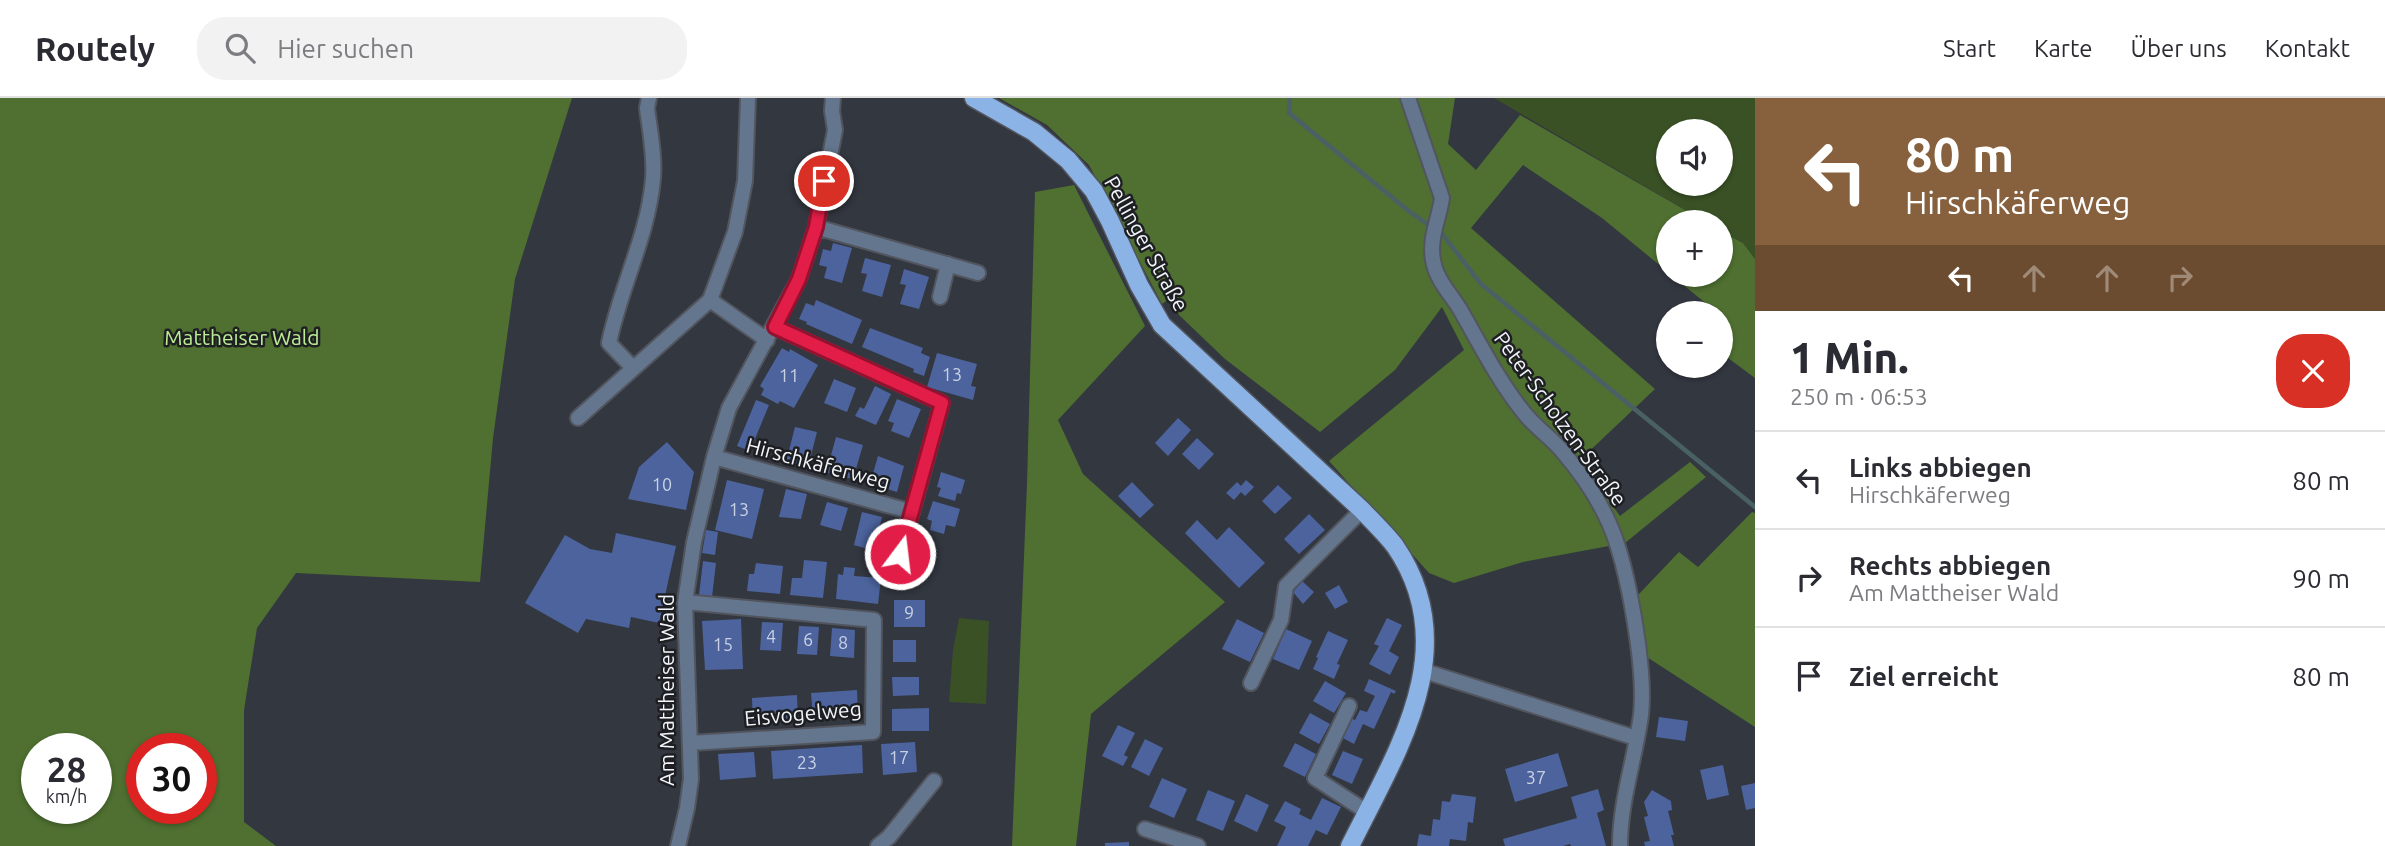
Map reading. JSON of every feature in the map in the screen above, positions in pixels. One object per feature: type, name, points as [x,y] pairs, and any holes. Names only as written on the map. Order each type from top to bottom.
[{"type":"main road","name":"Pellinger Straße","points":[[974,98],[1034,132],[1068,160],[1094,191],[1139,285],[1162,325],[1362,510],[1392,543],[1413,580],[1421,603],[1425,628],[1424,671],[1411,717],[1350,846]]},
{"type":"street","points":[[633,368],[609,343],[613,321],[648,212],[653,177],[647,108],[649,98]]},
{"type":"street","points":[[578,418],[710,300],[735,232],[745,181],[748,98]]},
{"type":"street","name":"Am Mattheiser Wald","points":[[678,846],[691,779],[685,602],[694,542],[713,457],[729,408],[799,279],[816,227],[835,130],[833,98]]},
{"type":"street","name":"Peter-Scholzen-Straße","points":[[1408,98],[1442,198],[1440,215],[1432,236],[1433,260],[1440,282],[1458,307],[1493,370],[1527,415],[1562,451],[1609,523],[1623,566],[1639,652],[1642,694],[1641,717],[1622,808],[1619,846]]},
{"type":"street","points":[[816,227],[978,272]]},
{"type":"street","points":[[940,297],[948,264]]},
{"type":"street","points":[[710,300],[771,334]]},
{"type":"street","name":"Hirschkäferweg","points":[[771,334],[942,403],[900,554]]},
{"type":"street","name":"Hirschkäferweg","points":[[713,457],[912,512]]},
{"type":"street","points":[[1251,682],[1281,620],[1286,586],[1362,510]]},
{"type":"street","name":"Eisvogelweg","points":[[685,602],[874,620],[873,732],[690,743]]},
{"type":"street","points":[[1424,671],[1636,738]]},
{"type":"street","points":[[1349,706],[1315,778],[1367,812]]},
{"type":"street","points":[[878,846],[889,837],[934,780]]},
{"type":"street","points":[[1144,829],[1198,846]]},
{"type":"green space","name":"Mattheiser Wald","points":[[0,98],[572,98],[515,279],[493,438],[480,582],[296,573],[257,628],[244,710],[244,822],[276,846],[0,846]]},
{"type":"green space","points":[[999,98],[1455,98],[1448,144],[1476,170],[1520,115],[1656,193],[1656,196],[1685,210],[1656,210],[1656,262],[1602,218],[1523,165],[1471,228],[1655,389],[1580,460],[1620,516],[1690,462],[1706,477],[1625,543],[1523,562],[1454,583],[1429,573],[1329,461],[1464,350],[1442,307],[1395,370],[1320,432],[1225,359],[1179,315],[1172,297],[1162,304],[1089,165],[1047,125]]},
{"type":"green space","points":[[1494,98],[1755,98],[1755,259],[1743,243],[1733,238],[1733,210],[1685,210],[1662,196],[1733,196],[1733,119],[1656,119],[1656,193]]},
{"type":"green space","points":[[1074,185],[1145,326],[1058,420],[1083,474],[1225,602],[1091,714],[1076,846],[1012,846],[1027,484],[1035,192]]},
{"type":"green space","points":[[1733,238],[1743,243],[1755,259],[1755,378],[1733,362],[1733,301],[1703,301],[1686,287],[1733,287]]},
{"type":"green space","points":[[1752,512],[1755,513],[1755,727],[1639,652],[1639,594],[1679,552],[1698,567]]},
{"type":"green space","points":[[959,618],[989,621],[986,704],[949,702],[953,650]]},
{"type":"building","points":[[833,243],[852,248],[842,283],[824,278],[827,267],[819,265],[823,249],[831,251]]},
{"type":"building","points":[[865,258],[891,265],[882,297],[862,291],[867,274],[861,273]]},
{"type":"building","points":[[904,269],[929,277],[919,309],[900,304],[906,285],[900,284]]},
{"type":"building","points":[[816,300],[862,320],[852,344],[799,319],[806,303],[814,306]]},
{"type":"building","points":[[870,328],[923,348],[921,353],[930,357],[924,376],[913,372],[914,369],[862,347]]},
{"type":"building","points":[[782,348],[789,352],[790,349],[818,365],[794,408],[780,401],[778,404],[761,395],[764,389],[760,386]]},
{"type":"building","points":[[937,353],[977,364],[971,386],[976,387],[973,400],[927,387]]},
{"type":"building","points":[[834,379],[856,388],[847,412],[824,403]]},
{"type":"building","points":[[875,386],[891,394],[876,425],[855,416],[860,407],[864,409]]},
{"type":"building","points":[[897,399],[921,409],[909,438],[891,431],[894,423],[888,421]]},
{"type":"building","points":[[756,400],[769,405],[750,451],[737,446]]},
{"type":"building","points":[[1178,418],[1191,430],[1168,456],[1155,443]]},
{"type":"building","points":[[795,427],[817,432],[808,467],[786,462]]},
{"type":"building","points":[[836,437],[863,445],[853,479],[821,471],[825,458],[830,459]]},
{"type":"building","points":[[1197,438],[1214,454],[1199,470],[1182,454]]},
{"type":"building","points":[[667,442],[694,472],[686,510],[628,499],[639,467]]},
{"type":"building","points":[[878,456],[904,466],[897,492],[870,484]]},
{"type":"building","points":[[941,472],[965,480],[961,494],[957,493],[955,501],[938,496],[941,488],[937,487]]},
{"type":"building","points":[[727,480],[764,489],[752,539],[715,530]]},
{"type":"building","points":[[1246,480],[1254,487],[1245,496],[1241,492],[1234,500],[1226,493],[1237,482],[1241,486]]},
{"type":"building","points":[[1132,482],[1154,505],[1140,518],[1118,496]]},
{"type":"building","points":[[1278,485],[1292,498],[1275,514],[1262,501]]},
{"type":"building","points":[[786,489],[807,494],[801,519],[779,517]]},
{"type":"building","points":[[933,501],[960,509],[955,527],[946,525],[944,534],[930,530],[932,521],[927,519]]},
{"type":"building","points":[[827,502],[848,508],[841,531],[820,525]]},
{"type":"building","points":[[862,512],[882,517],[874,551],[854,545]]},
{"type":"building","points":[[1309,514],[1325,530],[1299,554],[1284,539]]},
{"type":"building","points":[[1197,520],[1217,540],[1229,527],[1265,563],[1239,588],[1185,533]]},
{"type":"building","points":[[706,530],[718,532],[715,555],[702,553]]},
{"type":"building","points":[[616,533],[676,546],[659,623],[631,617],[629,628],[586,619],[578,633],[525,603],[565,535],[590,549],[612,553]]},
{"type":"building","points":[[804,560],[827,562],[823,598],[790,595],[792,578],[802,578]]},
{"type":"building","points":[[703,561],[716,563],[712,597],[699,595]]},
{"type":"building","points":[[756,563],[783,566],[780,594],[747,591],[749,574],[754,574]]},
{"type":"building","points":[[844,567],[855,568],[854,576],[881,578],[878,604],[836,599],[838,574],[843,575]]},
{"type":"building","points":[[1302,581],[1314,592],[1303,604],[1293,592]]},
{"type":"building","points":[[1339,585],[1348,602],[1335,609],[1325,593]]},
{"type":"building","points":[[894,600],[925,600],[925,627],[894,627]]},
{"type":"building","points":[[1387,618],[1402,625],[1389,651],[1399,657],[1390,675],[1369,664],[1379,646],[1374,644]]},
{"type":"building","points":[[741,619],[743,669],[705,670],[702,621]]},
{"type":"building","points":[[1237,619],[1264,633],[1250,662],[1222,649]]},
{"type":"building","points":[[762,622],[783,623],[781,651],[760,650]]},
{"type":"building","points":[[799,626],[819,627],[817,655],[797,654]]},
{"type":"building","points":[[832,628],[855,630],[854,658],[830,656]]},
{"type":"building","points":[[1286,629],[1312,641],[1299,670],[1273,659]]},
{"type":"building","points":[[1328,631],[1348,640],[1337,664],[1340,665],[1334,679],[1313,669]]},
{"type":"building","points":[[893,640],[916,640],[916,662],[893,662]]},
{"type":"building","points":[[892,677],[919,677],[919,695],[893,696]]},
{"type":"building","points":[[1369,679],[1396,691],[1394,694],[1391,692],[1374,729],[1363,724],[1354,744],[1341,737],[1350,718],[1355,720],[1360,710],[1367,712],[1375,696],[1364,691]]},
{"type":"building","points":[[1325,681],[1346,693],[1334,713],[1313,701]]},
{"type":"building","points":[[857,690],[858,715],[813,718],[811,693]]},
{"type":"building","points":[[797,695],[798,720],[753,723],[752,698]]},
{"type":"building","points":[[929,708],[929,731],[892,731],[892,709]]},
{"type":"building","points":[[1310,713],[1330,724],[1319,744],[1299,733]]},
{"type":"building","points":[[1659,717],[1688,721],[1685,741],[1656,737]]},
{"type":"building","points":[[1118,725],[1135,733],[1124,755],[1128,757],[1123,766],[1102,756]]},
{"type":"building","points":[[1145,739],[1163,748],[1149,776],[1131,767]]},
{"type":"building","points":[[915,742],[917,772],[883,775],[881,744]]},
{"type":"building","points":[[1295,743],[1316,754],[1305,777],[1283,766]]},
{"type":"building","points":[[862,745],[863,773],[773,779],[771,751]]},
{"type":"building","points":[[1343,751],[1363,759],[1352,784],[1332,775]]},
{"type":"building","points":[[754,752],[756,777],[720,780],[718,754]]},
{"type":"building","points":[[1558,753],[1568,786],[1515,802],[1505,769]]},
{"type":"building","points":[[1723,765],[1729,795],[1707,800],[1700,770]]},
{"type":"building","points":[[1162,778],[1187,789],[1174,818],[1149,807]]},
{"type":"building","points":[[1755,783],[1755,808],[1746,810],[1741,786]]},
{"type":"building","points":[[1598,789],[1604,810],[1597,813],[1606,846],[1505,846],[1503,839],[1577,818],[1571,797]]},
{"type":"building","points":[[1208,790],[1235,801],[1223,831],[1196,820]]},
{"type":"building","points":[[1652,790],[1671,801],[1672,810],[1668,811],[1674,846],[1645,846],[1644,842],[1650,841],[1644,817],[1648,816],[1644,802]]},
{"type":"building","points":[[1246,794],[1269,805],[1257,832],[1234,821]]},
{"type":"building","points":[[1452,794],[1476,797],[1473,823],[1468,822],[1466,841],[1450,839],[1449,846],[1417,846],[1419,834],[1431,836],[1433,819],[1440,820],[1442,801],[1450,802]]},
{"type":"building","points":[[1322,798],[1341,807],[1327,835],[1316,830],[1308,846],[1277,846],[1286,827],[1274,821],[1285,801],[1301,809],[1299,814],[1311,820]]},
{"type":"building","points":[[1129,842],[1129,846],[1105,846],[1105,843]]},
{"type":"waterway","points":[[1290,98],[1289,113],[1410,212],[1443,235],[1481,284],[1755,507]]},
{"type":"route","points":[[824,181],[816,227],[799,279],[775,327],[942,403],[900,554]]}]
